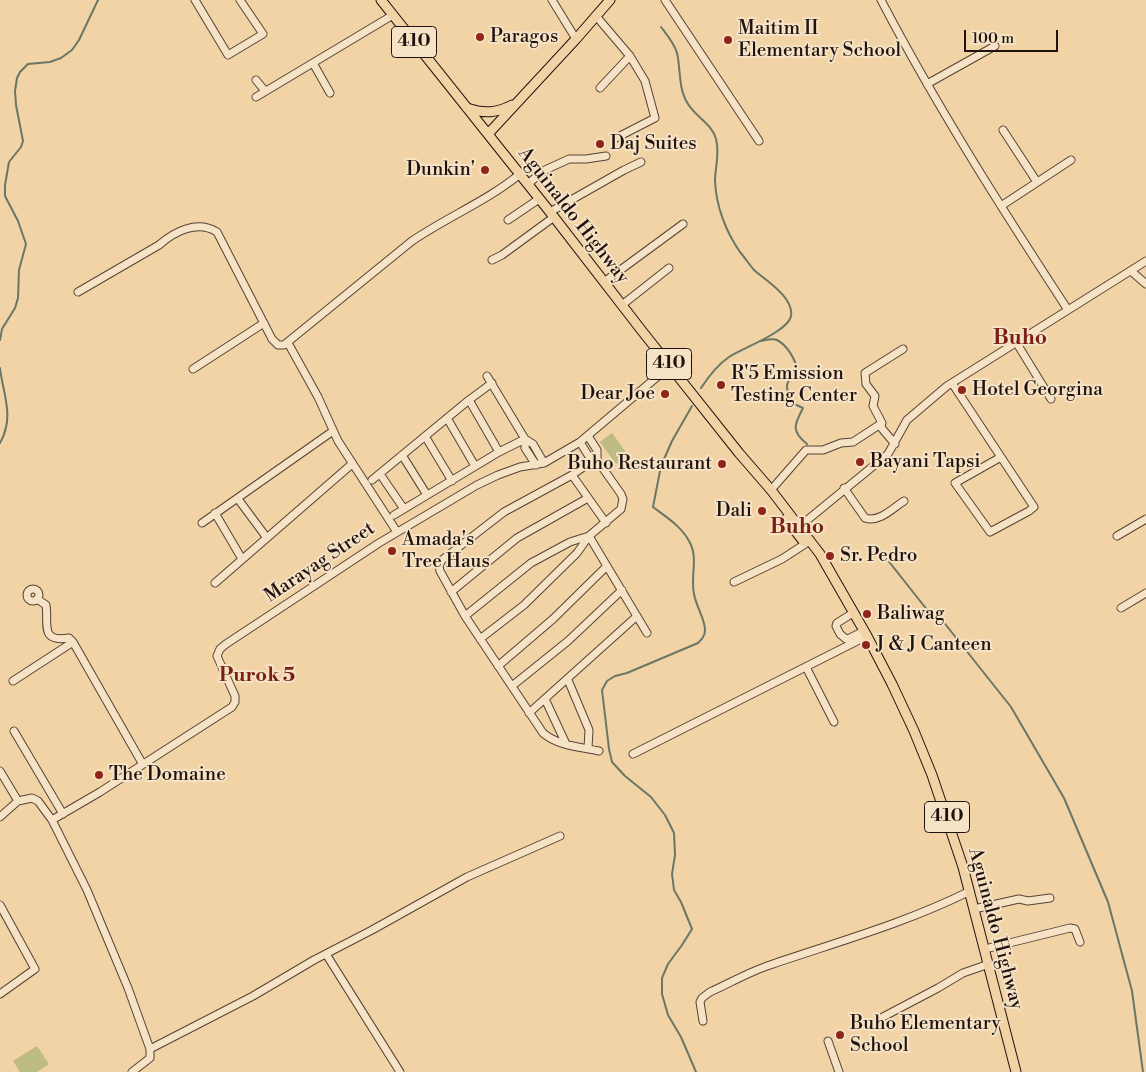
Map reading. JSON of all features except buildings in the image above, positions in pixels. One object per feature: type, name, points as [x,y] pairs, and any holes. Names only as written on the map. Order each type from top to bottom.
[{"type":"main road","name":"Aguinaldo Highway","points":[[380,0],[528,184],[739,453],[800,526],[820,554],[892,684],[914,731],[953,835],[970,891],[1016,1072]]},
{"type":"main road","points":[[488,134],[610,0]]},
{"type":"main road","points":[[467,108],[488,113],[517,103]]},
{"type":"main road","name":"Aguinaldo Highway","points":[[739,453],[805,544],[834,580]]},
{"type":"street","points":[[195,0],[228,55],[263,34],[240,0]]},
{"type":"street","points":[[552,0],[576,39]]},
{"type":"street","points":[[665,0],[759,141]]},
{"type":"street","points":[[881,0],[927,84],[1001,206],[1068,310]]},
{"type":"street","points":[[256,96],[393,15]]},
{"type":"street","points":[[596,16],[630,56],[645,81],[655,118],[616,138]]},
{"type":"street","points":[[927,84],[995,46]]},
{"type":"street","points":[[600,88],[630,56]]},
{"type":"street","points":[[313,63],[330,93]]},
{"type":"street","points":[[256,80],[265,92]]},
{"type":"street","points":[[1003,130],[1037,182]]},
{"type":"street","points":[[528,184],[543,171],[569,159],[606,156]]},
{"type":"street","points":[[1001,206],[1071,160]]},
{"type":"street","points":[[492,260],[502,255],[552,215],[640,162]]},
{"type":"street","points":[[78,292],[185,228],[208,226],[217,232],[272,338],[278,344],[284,345],[412,241],[492,194],[520,174]]},
{"type":"street","points":[[508,220],[539,199]]},
{"type":"street","points":[[604,282],[682,224]]},
{"type":"street","points":[[800,526],[844,488],[888,454],[907,420],[952,383],[1146,261]]},
{"type":"street","points":[[622,305],[669,268]]},
{"type":"street","points":[[1131,271],[1146,284]]},
{"type":"street","points":[[193,369],[264,323]]},
{"type":"street","points":[[1016,342],[1051,399]]},
{"type":"street","points":[[288,343],[352,464],[397,532]]},
{"type":"street","points":[[894,444],[881,427],[882,422],[873,406],[875,396],[866,384],[865,373],[903,349]]},
{"type":"street","name":"Marayag Street","points":[[52,820],[232,707],[235,702],[235,696],[219,663],[217,656],[220,649],[397,532],[477,486],[498,475],[520,467],[544,464],[580,442],[670,366]]},
{"type":"street","points":[[487,376],[525,439],[526,448],[536,465]]},
{"type":"street","points":[[372,480],[492,383]]},
{"type":"street","points":[[952,383],[1001,456],[1034,507],[990,532],[955,483],[1001,456]]},
{"type":"street","points":[[469,400],[499,452]]},
{"type":"street","points":[[447,418],[475,466]]},
{"type":"street","points":[[771,490],[806,450],[823,450],[841,443],[853,442],[879,425],[881,427]]},
{"type":"street","points":[[202,523],[333,431]]},
{"type":"street","points":[[425,436],[452,480]]},
{"type":"street","points":[[588,436],[597,450],[597,460]]},
{"type":"street","points":[[394,515],[499,452],[525,439]]},
{"type":"street","points":[[525,439],[533,444],[544,464]]},
{"type":"street","points":[[480,638],[524,605],[578,553],[590,536],[622,509],[623,499],[597,460],[588,455],[580,442]]},
{"type":"street","points":[[402,455],[427,495]]},
{"type":"street","points":[[215,583],[352,464]]},
{"type":"street","points":[[582,468],[504,512],[442,560],[439,566],[465,616],[543,733],[549,738],[566,744],[599,751]]},
{"type":"street","points":[[380,474],[404,509]]},
{"type":"street","points":[[572,475],[606,523]]},
{"type":"street","points":[[844,488],[865,518],[869,519],[883,516],[904,501]]},
{"type":"street","points":[[451,592],[517,538],[588,498]]},
{"type":"street","points":[[238,499],[267,538]]},
{"type":"street","points":[[215,513],[242,560]]},
{"type":"street","points":[[1117,536],[1146,519]]},
{"type":"street","points":[[590,536],[648,633]]},
{"type":"street","points":[[465,616],[530,563],[570,542],[590,536]]},
{"type":"street","points":[[734,582],[782,559],[805,544]]},
{"type":"street","points":[[498,666],[553,619],[607,566]]},
{"type":"street","points":[[512,686],[568,641],[622,590]]},
{"type":"street","points":[[1121,608],[1146,593]]},
{"type":"street","points":[[37,599],[46,605],[48,614],[46,625],[50,634],[55,638],[69,638],[73,642],[142,763]]},
{"type":"street","points":[[853,613],[837,623],[836,626],[840,634],[848,639],[865,634]]},
{"type":"street","points":[[529,713],[568,680],[637,616]]},
{"type":"street","points":[[633,754],[806,667],[865,634]]},
{"type":"street","points":[[13,681],[73,642]]},
{"type":"street","points":[[806,667],[834,722]]},
{"type":"street","points":[[568,680],[589,730],[588,748]]},
{"type":"street","points":[[545,699],[566,744]]},
{"type":"street","points":[[14,731],[63,814]]},
{"type":"street","points":[[0,773],[18,801]]},
{"type":"street","points":[[0,817],[18,801],[32,798],[38,801],[52,820],[90,897],[128,988],[150,1049],[150,1058],[132,1072]]},
{"type":"street","points":[[150,1049],[467,877],[560,836]]},
{"type":"street","points":[[703,1021],[700,1002],[710,992],[769,966],[866,934],[970,891]]},
{"type":"street","points":[[974,909],[1019,899],[1028,901],[1050,898]]},
{"type":"street","points":[[0,905],[35,969],[0,994]]},
{"type":"street","points":[[985,949],[1070,928],[1075,929],[1080,942]]},
{"type":"street","points":[[326,954],[400,1072]]},
{"type":"street","points":[[879,1019],[963,974],[989,964]]},
{"type":"street","points":[[828,1040],[839,1072]]},
{"type":"shaded area","points":[[612,433],[628,455],[616,464],[600,442]]},
{"type":"shaded area","points":[[37,1046],[49,1064],[37,1072],[20,1072],[13,1061]]},
{"type":"waterway","points":[[0,340],[2,329],[15,308],[18,298],[19,270],[26,244],[18,221],[5,196],[9,162],[21,147],[23,141],[16,105],[15,91],[17,78],[28,64],[50,62],[61,58],[72,50],[79,40],[98,0]]},
{"type":"waterway","points":[[661,27],[672,42],[677,53],[681,86],[685,98],[691,109],[711,129],[716,139],[718,150],[715,176],[716,190],[726,227],[740,252],[752,268],[784,296],[791,309],[791,316],[788,322],[774,333],[725,360],[701,388]]},
{"type":"waterway","points":[[761,341],[771,339],[781,342],[795,362],[797,370],[788,382],[787,389],[792,403],[803,408],[796,423],[796,431],[807,444]]},
{"type":"waterway","points":[[0,368],[7,406],[7,424],[0,443]]},
{"type":"waterway","points":[[692,406],[672,441],[661,466],[653,507],[678,526],[692,547],[694,560],[693,587],[704,621],[704,634],[698,643],[627,673],[615,676],[607,681],[602,690],[612,762],[625,776],[651,797],[665,815],[674,833],[675,855],[672,874],[674,890],[692,929],[668,964],[662,978],[662,994],[668,1015],[681,1037],[696,1072]]},
{"type":"waterway","points":[[879,549],[928,611],[942,620],[1011,707],[1064,798],[1108,902],[1132,991],[1143,1072]]},
{"type":"place","name":"Paragos","points":[[480,37]]},
{"type":"place","name":"Maitim II Elementary School","points":[[728,40]]},
{"type":"place","name":"Daj Suites","points":[[600,144]]},
{"type":"place","name":"Dunkin'","points":[[485,170]]},
{"type":"place","name":"R'5 Emission Testing Center","points":[[721,385]]},
{"type":"place","name":"Hotel Georgina","points":[[962,390]]},
{"type":"place","name":"Dear Joe","points":[[665,394]]},
{"type":"place","name":"Bayani Tapsi","points":[[860,462]]},
{"type":"place","name":"Buho Restaurant","points":[[722,464]]},
{"type":"place","name":"Dali","points":[[762,511]]},
{"type":"place","name":"Amada's Tree Haus","points":[[392,551]]},
{"type":"place","name":"Sr. Pedro","points":[[830,556]]},
{"type":"place","name":"Baliwag","points":[[867,614]]},
{"type":"place","name":"J & J Canteen","points":[[866,645]]},
{"type":"place","name":"The Domaine","points":[[99,775]]},
{"type":"place","name":"Buho Elementary School","points":[[840,1035]]},
{"type":"district","name":"Buho","points":[[1020,339]]},
{"type":"district","name":"Buho","points":[[797,528]]},
{"type":"district","name":"Purok 5","points":[[257,676]]}]
